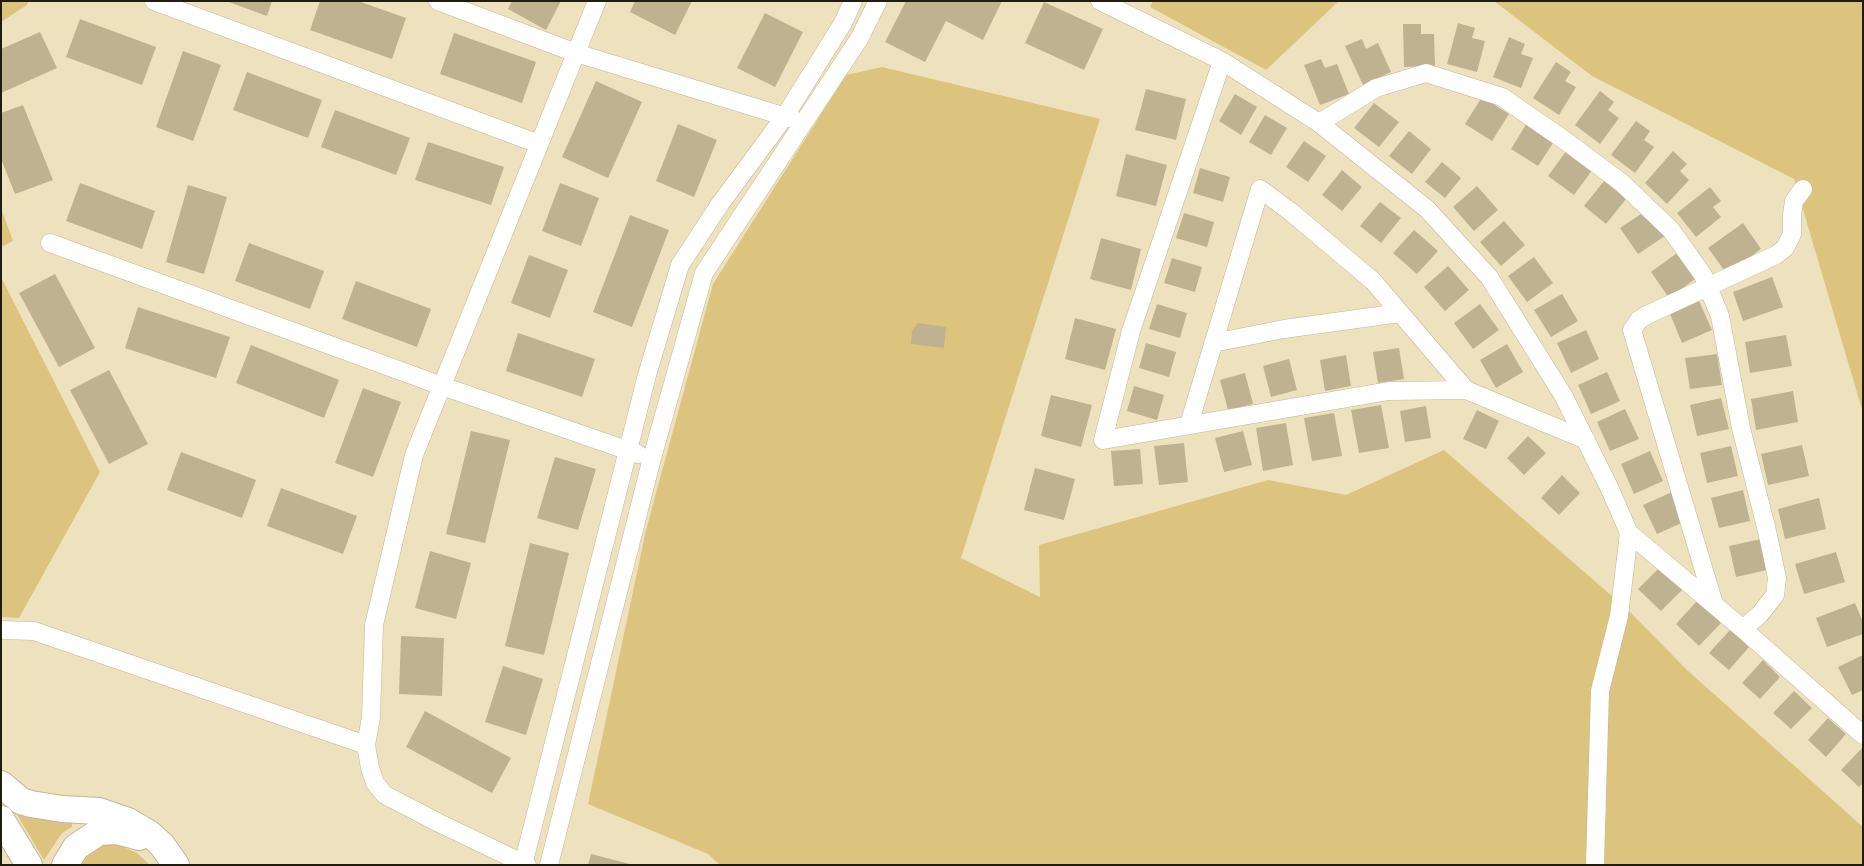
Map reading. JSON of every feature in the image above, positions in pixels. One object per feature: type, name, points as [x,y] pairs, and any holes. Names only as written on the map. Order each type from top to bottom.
[{"type":"highway","points":[[1,784],[21,800],[31,804],[99,812],[128,821],[150,834],[174,861]]},
{"type":"highway","points":[[1,819],[28,865]]},
{"type":"highway","points":[[65,865],[76,847],[99,832],[117,831],[141,838],[174,861]]},
{"type":"street","points":[[154,1],[539,144]]},
{"type":"street","points":[[438,1],[576,53],[804,122]]},
{"type":"street","points":[[597,1],[414,454],[374,625],[371,717],[366,745],[375,783],[384,795],[524,864],[646,375],[680,265],[720,204],[784,116],[843,23],[853,1]]},
{"type":"street","points":[[549,865],[652,458],[704,273],[859,39],[878,1]]},
{"type":"street","points":[[1100,1],[1222,60],[1319,123],[1427,209],[1489,277],[1563,395],[1629,533],[1743,629],[1863,735]]},
{"type":"street","points":[[1222,60],[1131,331],[1103,440],[1389,391],[1466,390],[1586,440]]},
{"type":"street","points":[[1319,123],[1376,88],[1426,73],[1502,97],[1622,183],[1671,230],[1703,275],[1720,316],[1741,428],[1777,578],[1775,595],[1760,614],[1743,629]]},
{"type":"street","points":[[1189,424],[1260,189],[1292,212],[1373,281],[1466,390]]},
{"type":"street","points":[[1714,604],[1632,330],[1639,320],[1647,315],[1776,256],[1785,248],[1792,234],[1794,201],[1803,189]]},
{"type":"street","points":[[50,244],[442,386],[652,458]]},
{"type":"street","points":[[1213,343],[1284,329],[1400,313]]},
{"type":"street","points":[[1595,865],[1600,691],[1619,616],[1629,533]]},
{"type":"street","points":[[1,630],[34,631],[366,745]]},
{"type":"shaded area","points":[[1,1],[28,1],[27,5],[1,22]]},
{"type":"shaded area","points":[[1153,1],[1339,1],[1266,70],[1150,7]]},
{"type":"shaded area","points":[[1494,1],[1863,1],[1863,413],[1794,179],[1592,76]]},
{"type":"shaded area","points":[[882,67],[1100,119],[961,558],[1040,597],[1039,545],[1268,480],[1346,495],[1444,450],[1628,610],[1687,670],[1863,827],[1863,865],[720,865],[708,854],[588,804],[646,530],[713,284],[846,75]]},
{"type":"shaded area","points":[[1,208],[13,241],[1,247]]},
{"type":"shaded area","points":[[1,277],[100,472],[19,618],[1,617]]},
{"type":"shaded area","points":[[16,813],[72,821],[72,827],[62,833],[44,860]]},
{"type":"shaded area","points":[[113,843],[137,853],[150,865],[78,865],[85,855],[98,845]]},
{"type":"building","points":[[226,1],[272,1],[267,16]]},
{"type":"building","points":[[320,1],[358,1],[406,18],[392,59],[310,30]]},
{"type":"building","points":[[512,1],[561,1],[546,30],[508,9]]},
{"type":"building","points":[[635,1],[692,1],[675,35],[630,12]]},
{"type":"building","points":[[906,1],[1002,1],[983,40],[946,21],[925,62],[885,42]]},
{"type":"building","points":[[1044,2],[1103,29],[1084,70],[1025,43]]},
{"type":"building","points":[[765,13],[803,32],[775,87],[737,68]]},
{"type":"building","points":[[80,19],[156,47],[142,85],[66,57]]},
{"type":"building","points":[[1458,23],[1475,28],[1472,38],[1485,41],[1477,72],[1447,64]]},
{"type":"building","points":[[1403,24],[1421,24],[1421,34],[1434,34],[1435,66],[1404,67]]},
{"type":"building","points":[[40,32],[57,68],[1,93],[1,49]]},
{"type":"building","points":[[454,33],[536,62],[522,103],[440,74]]},
{"type":"building","points":[[1509,37],[1525,44],[1521,54],[1533,58],[1521,88],[1493,77]]},
{"type":"building","points":[[1362,39],[1366,49],[1378,43],[1391,72],[1363,85],[1345,46]]},
{"type":"building","points":[[183,51],[221,65],[193,141],[156,127]]},
{"type":"building","points":[[1321,59],[1325,68],[1337,64],[1349,94],[1320,105],[1304,65]]},
{"type":"building","points":[[1556,62],[1571,72],[1565,81],[1576,87],[1559,115],[1533,98]]},
{"type":"building","points":[[247,72],[322,100],[308,138],[233,110]]},
{"type":"building","points":[[596,81],[642,102],[608,178],[562,157]]},
{"type":"building","points":[[1146,89],[1186,99],[1176,140],[1135,130]]},
{"type":"building","points":[[1600,91],[1614,102],[1608,110],[1619,118],[1600,144],[1575,125]]},
{"type":"building","points":[[1235,94],[1257,107],[1241,135],[1219,121]]},
{"type":"building","points":[[1482,97],[1509,114],[1492,141],[1465,124]]},
{"type":"building","points":[[1374,103],[1399,122],[1379,147],[1354,128]]},
{"type":"building","points":[[23,105],[53,180],[15,194],[1,159],[1,113]]},
{"type":"building","points":[[335,110],[410,138],[396,175],[321,147]]},
{"type":"building","points":[[1265,115],[1287,128],[1271,155],[1249,142]]},
{"type":"building","points":[[1636,121],[1650,131],[1644,140],[1654,147],[1635,173],[1611,155]]},
{"type":"building","points":[[1527,123],[1555,140],[1538,166],[1511,149]]},
{"type":"building","points":[[678,124],[717,140],[694,197],[656,181]]},
{"type":"building","points":[[1409,131],[1431,149],[1412,174],[1389,156]]},
{"type":"building","points":[[1304,141],[1326,156],[1308,182],[1286,167]]},
{"type":"building","points":[[428,142],[504,167],[491,205],[415,180]]},
{"type":"building","points":[[1567,150],[1593,169],[1574,195],[1548,176]]},
{"type":"building","points":[[1673,151],[1687,164],[1680,171],[1689,180],[1667,204],[1645,183]]},
{"type":"building","points":[[1126,154],[1167,165],[1156,206],[1116,196]]},
{"type":"building","points":[[1442,162],[1461,178],[1445,198],[1425,182]]},
{"type":"building","points":[[1200,168],[1230,177],[1223,202],[1193,193]]},
{"type":"building","points":[[1342,170],[1362,187],[1342,211],[1322,195]]},
{"type":"building","points":[[1604,181],[1626,199],[1606,224],[1584,206]]},
{"type":"building","points":[[80,183],[155,211],[142,249],[66,221]]},
{"type":"building","points":[[560,183],[599,198],[581,246],[542,231]]},
{"type":"building","points":[[188,185],[227,197],[204,274],[166,262]]},
{"type":"building","points":[[1477,186],[1498,210],[1474,231],[1453,207]]},
{"type":"building","points":[[1710,187],[1721,201],[1713,207],[1721,217],[1696,237],[1677,213]]},
{"type":"building","points":[[1380,202],[1401,218],[1381,243],[1360,226]]},
{"type":"building","points":[[1647,210],[1665,236],[1638,254],[1620,228]]},
{"type":"building","points":[[1184,213],[1214,222],[1207,247],[1176,238]]},
{"type":"building","points":[[630,215],[669,230],[632,327],[593,312]]},
{"type":"building","points":[[1504,221],[1525,245],[1501,266],[1480,242]]},
{"type":"building","points":[[1743,223],[1761,249],[1727,274],[1708,248]]},
{"type":"building","points":[[1414,230],[1438,251],[1417,274],[1393,253]]},
{"type":"building","points":[[1101,238],[1141,249],[1131,290],[1090,279]]},
{"type":"building","points":[[249,243],[324,271],[310,309],[235,281]]},
{"type":"building","points":[[1677,253],[1695,279],[1669,298],[1651,272]]},
{"type":"building","points":[[529,255],[568,270],[550,318],[511,303]]},
{"type":"building","points":[[1534,257],[1553,283],[1527,302],[1508,276]]},
{"type":"building","points":[[1172,258],[1202,267],[1195,292],[1164,283]]},
{"type":"building","points":[[1448,266],[1469,290],[1445,311],[1424,287]]},
{"type":"building","points":[[55,274],[95,348],[59,367],[19,293]]},
{"type":"building","points":[[1772,277],[1783,307],[1743,321],[1733,292]]},
{"type":"building","points":[[356,281],[431,309],[417,347],[342,319]]},
{"type":"building","points":[[1562,294],[1578,321],[1551,337],[1534,310]]},
{"type":"building","points":[[1699,301],[1712,330],[1682,343],[1670,314]]},
{"type":"building","points":[[1157,304],[1187,313],[1180,338],[1149,329]]},
{"type":"building","points":[[1480,304],[1499,330],[1473,349],[1454,323]]},
{"type":"building","points":[[138,307],[230,337],[216,378],[125,348]]},
{"type":"building","points":[[1075,318],[1116,329],[1105,370],[1065,359]]},
{"type":"building","points":[[918,323],[946,327],[944,348],[911,344],[912,331]]},
{"type":"building","points":[[1586,330],[1599,359],[1571,373],[1557,343]]},
{"type":"building","points":[[518,333],[595,359],[582,397],[506,371]]},
{"type":"building","points":[[1786,335],[1792,366],[1750,373],[1745,342]]},
{"type":"building","points":[[1146,343],[1176,352],[1169,377],[1139,368]]},
{"type":"building","points":[[1507,344],[1523,372],[1496,388],[1480,360]]},
{"type":"building","points":[[251,345],[339,380],[324,418],[236,383]]},
{"type":"building","points":[[1399,348],[1404,379],[1378,383],[1373,352]]},
{"type":"building","points":[[1717,354],[1722,385],[1690,389],[1685,358]]},
{"type":"building","points":[[1346,355],[1351,386],[1325,391],[1320,360]]},
{"type":"building","points":[[1289,359],[1297,390],[1271,397],[1263,366]]},
{"type":"building","points":[[109,370],[148,444],[109,464],[70,390]]},
{"type":"building","points":[[1607,372],[1620,401],[1591,414],[1578,385]]},
{"type":"building","points":[[1245,373],[1253,404],[1228,410],[1220,380]]},
{"type":"building","points":[[1134,386],[1164,395],[1157,420],[1127,411]]},
{"type":"building","points":[[363,388],[401,402],[373,477],[335,463]]},
{"type":"building","points":[[1793,391],[1798,422],[1756,430],[1751,399]]},
{"type":"building","points":[[1051,395],[1092,405],[1081,447],[1041,436]]},
{"type":"building","points":[[1721,398],[1729,429],[1697,436],[1690,405]]},
{"type":"building","points":[[1381,405],[1389,448],[1359,453],[1351,410]]},
{"type":"building","points":[[1426,406],[1431,438],[1405,442],[1400,411]]},
{"type":"building","points":[[1625,409],[1639,439],[1610,451],[1597,422]]},
{"type":"building","points":[[1477,410],[1499,421],[1486,449],[1463,439]]},
{"type":"building","points":[[1334,413],[1342,456],[1312,461],[1304,418]]},
{"type":"building","points":[[1286,423],[1293,465],[1263,471],[1256,428]]},
{"type":"building","points":[[471,431],[510,440],[485,543],[446,534]]},
{"type":"building","points":[[1243,431],[1252,465],[1224,472],[1215,438]]},
{"type":"building","points":[[1528,436],[1546,453],[1524,475],[1507,458]]},
{"type":"building","points":[[1184,443],[1188,482],[1159,485],[1154,446]]},
{"type":"building","points":[[1802,445],[1809,476],[1768,485],[1761,454]]},
{"type":"building","points":[[1731,446],[1738,476],[1707,483],[1700,453]]},
{"type":"building","points":[[1140,449],[1143,484],[1114,486],[1111,451]]},
{"type":"building","points":[[1650,451],[1663,481],[1634,494],[1621,464]]},
{"type":"building","points":[[181,452],[256,480],[242,518],[167,490]]},
{"type":"building","points":[[555,457],[596,469],[578,530],[537,518]]},
{"type":"building","points":[[1035,468],[1075,479],[1064,520],[1024,510]]},
{"type":"building","points":[[1562,475],[1580,493],[1559,515],[1541,498]]},
{"type":"building","points":[[281,488],[357,516],[343,554],[267,526]]},
{"type":"building","points":[[1743,490],[1750,521],[1719,528],[1711,498]]},
{"type":"building","points":[[1672,492],[1686,521],[1657,534],[1643,505]]},
{"type":"building","points":[[1819,498],[1826,529],[1785,539],[1778,509]]},
{"type":"building","points":[[1761,539],[1767,570],[1736,577],[1729,546]]},
{"type":"building","points":[[530,543],[569,553],[544,655],[505,646]]},
{"type":"building","points":[[430,551],[471,563],[456,619],[415,608]]},
{"type":"building","points":[[1836,552],[1845,582],[1804,594],[1795,564]]},
{"type":"building","points":[[1660,567],[1683,589],[1661,611],[1638,589]]},
{"type":"building","points":[[1697,601],[1721,623],[1699,646],[1676,624]]},
{"type":"building","points":[[1855,603],[1863,622],[1863,634],[1827,647],[1816,618]]},
{"type":"building","points":[[1730,630],[1749,647],[1729,670],[1709,653]]},
{"type":"building","points":[[401,636],[444,638],[442,696],[399,694]]},
{"type":"building","points":[[1863,655],[1863,690],[1852,695],[1838,667]]},
{"type":"building","points":[[1763,660],[1780,677],[1760,699],[1742,683]]},
{"type":"building","points":[[503,666],[543,679],[526,735],[485,722]]},
{"type":"building","points":[[1794,691],[1812,708],[1791,729],[1773,713]]},
{"type":"building","points":[[425,711],[511,758],[492,793],[406,747]]},
{"type":"building","points":[[1828,718],[1846,734],[1826,757],[1808,740]]},
{"type":"building","points":[[1863,747],[1863,783],[1859,787],[1841,770]]},
{"type":"building","points":[[591,854],[630,864],[630,865],[588,865]]}]
